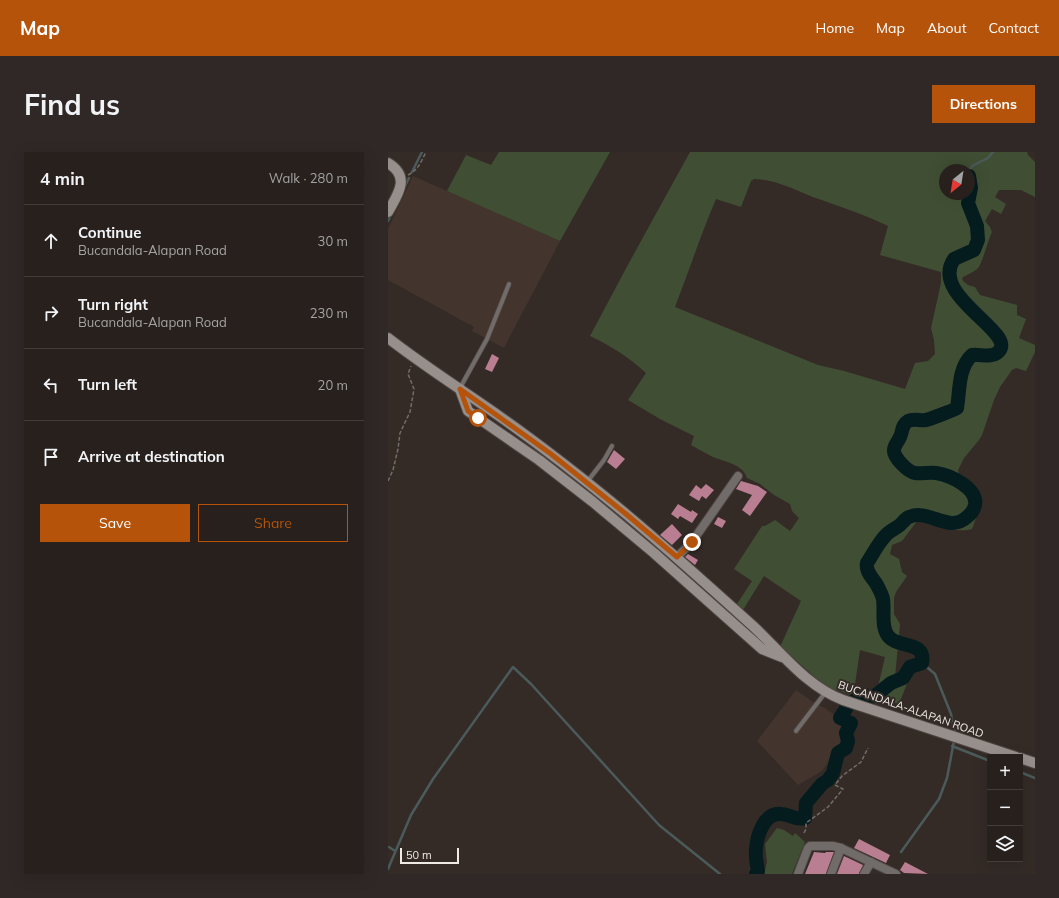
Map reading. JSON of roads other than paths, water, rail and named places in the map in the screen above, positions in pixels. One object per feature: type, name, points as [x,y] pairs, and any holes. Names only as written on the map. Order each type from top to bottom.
[{"type":"main road","points":[[388,163],[395,167],[400,173],[401,180],[397,195],[388,212]]},
{"type":"main road","name":"BUCANDALA-ALAPAN ROAD","points":[[388,338],[546,450],[587,482],[677,557],[806,678],[825,693],[1007,754]]},
{"type":"main road","name":"BUCANDALA-ALAPAN ROAD","points":[[460,389],[468,411],[539,460],[588,498],[654,553],[762,649],[785,657]]},
{"type":"main road","points":[[1023,759],[1035,763]]},
{"type":"street","points":[[677,557],[692,542],[738,476]]},
{"type":"street","points":[[798,874],[806,850],[810,846],[833,846],[841,848],[896,874]]},
{"type":"street","points":[[830,874],[841,848]]},
{"type":"street","points":[[864,874],[871,862]]},
{"type":"lane","points":[[460,389],[487,339],[509,284]]},
{"type":"lane","points":[[587,482],[604,460],[612,446]]},
{"type":"lane","points":[[796,731],[825,693]]},
{"type":"waterway","points":[[412,172],[422,152]]},
{"type":"waterway","points":[[975,164],[988,158],[993,152]]},
{"type":"waterway","points":[[405,186],[409,178]]},
{"type":"waterway","points":[[852,702],[865,695],[872,697],[876,695],[891,683],[903,678],[910,667],[922,663],[920,651],[911,646],[894,641],[885,630],[883,597],[867,569],[867,563],[876,548],[888,533],[909,517],[916,515],[946,522],[960,522],[971,513],[975,505],[975,499],[972,493],[962,483],[942,474],[912,472],[898,460],[894,453],[895,446],[903,427],[908,421],[926,420],[957,408],[960,380],[967,360],[972,355],[988,356],[997,353],[1001,345],[997,336],[988,325],[963,300],[953,287],[949,273],[954,259],[974,250],[978,240],[977,226],[968,203],[969,200]]},
{"type":"waterway","points":[[388,221],[391,214]]},
{"type":"waterway","points":[[922,663],[935,674],[951,714],[955,734]]},
{"type":"waterway","points":[[388,869],[411,815],[433,779],[513,667],[531,684],[659,825],[720,874]]},
{"type":"waterway","points":[[756,874],[758,871],[756,854],[757,844],[762,826],[775,814],[784,814],[799,819],[805,818],[806,803],[833,773],[838,753],[846,748],[848,741],[846,733],[851,723],[840,718],[847,707]]},
{"type":"waterway","points":[[901,852],[939,799],[947,778],[954,741]]},
{"type":"waterway","points":[[952,746],[987,760]]},
{"type":"waterway","points":[[1023,773],[1035,778]]},
{"type":"waterway","points":[[389,847],[395,851]]}]
